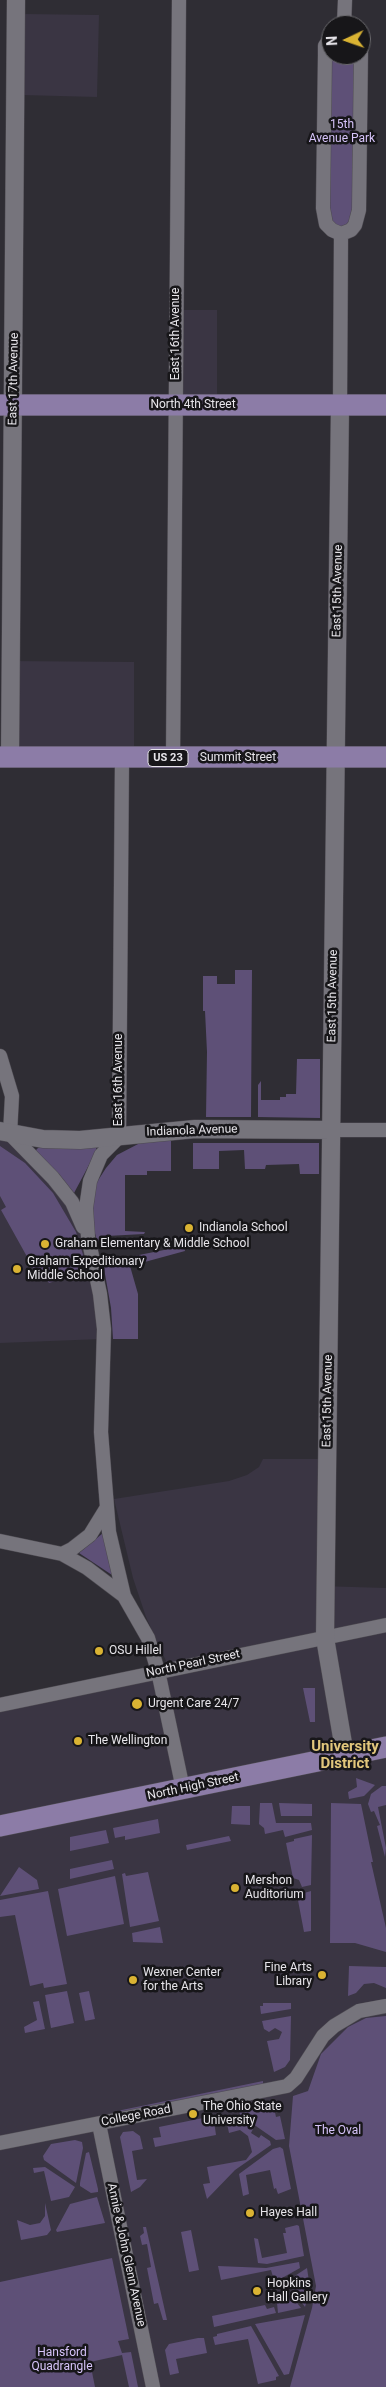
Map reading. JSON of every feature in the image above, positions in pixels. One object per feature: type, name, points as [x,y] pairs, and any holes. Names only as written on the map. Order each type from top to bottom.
[{"type":"main road","name":"North 4th Street","points":[[7,405],[386,405]]},
{"type":"main road","name":"Summit Street","points":[[5,757],[386,757]]},
{"type":"main road","name":"North High Street","points":[[0,1826],[386,1747]]},
{"type":"street","name":"East 17th Avenue","points":[[5,757],[7,405],[16,0]]},
{"type":"street","name":"East 16th Avenue","points":[[173,758],[179,0]]},
{"type":"street","points":[[344,15],[345,0]]},
{"type":"street","points":[[325,65],[323,208],[326,224],[332,230],[341,234],[351,230],[355,225],[359,210],[361,65]]},
{"type":"street","name":"East 15th Avenue","points":[[341,234],[326,1638],[345,1755]]},
{"type":"street","name":"East 16th Avenue","points":[[122,758],[119,1137],[102,1155],[90,1181],[86,1208],[88,1236],[100,1294],[104,1329],[101,1432],[106,1509],[113,1552],[124,1596],[148,1638],[158,1671],[183,1789]]},
{"type":"street","points":[[0,1056],[12,1096],[5,1132],[53,1178],[68,1196],[88,1236]]},
{"type":"street","name":"Indianola Avenue","points":[[5,1132],[53,1139],[119,1137],[139,1133],[195,1129],[386,1130]]},
{"type":"street","points":[[62,1554],[90,1535],[106,1509]]},
{"type":"street","points":[[0,1541],[62,1554],[87,1568],[124,1596]]},
{"type":"street","name":"North Pearl Street","points":[[0,1705],[386,1625]]},
{"type":"street","name":"College Road","points":[[0,2143],[287,2086],[296,2078],[323,2036],[334,2026],[359,2011],[386,2006]]},
{"type":"street","name":"Annie & John Glenn Avenue","points":[[98,2124],[152,2387]]},
{"type":"shaded area","points":[[24,14],[99,15],[97,97],[22,95]]},
{"type":"shaded area","points":[[179,310],[217,310],[217,402],[180,402]]},
{"type":"shaded area","points":[[6,661],[134,662],[134,761],[6,761]]},
{"type":"shaded area","name":"Graham Elementary & Middle School","points":[[0,1131],[53,1178],[88,1237],[101,1339],[0,1343]]},
{"type":"shaded area","name":"The Ohio State University","points":[[263,1459],[321,1459],[320,1586],[386,1588],[386,2387],[0,2387],[0,1705],[158,1671],[166,1661],[146,1617],[133,1578],[114,1499],[229,1481],[247,1475],[259,1467]]},
{"type":"green space","name":"15th Avenue Park","points":[[331,65],[361,65],[359,210],[351,230],[326,224]]},
{"type":"green space","points":[[235,970],[252,970],[251,1117],[206,1117],[207,1052],[205,1011],[203,1011],[203,976],[217,976],[217,984],[235,984]]},
{"type":"green space","points":[[297,1059],[320,1059],[320,1118],[258,1117],[258,1085],[261,1081],[261,1100],[280,1100],[280,1097],[286,1097],[286,1094],[296,1094]]},
{"type":"green space","points":[[171,1141],[171,1171],[147,1171],[147,1175],[125,1175],[125,1231],[145,1232],[144,1234],[107,1236],[105,1246],[99,1248],[91,1219],[93,1196],[97,1182],[117,1155],[140,1143]]},
{"type":"green space","points":[[193,1143],[319,1143],[319,1174],[300,1174],[299,1164],[266,1165],[265,1169],[245,1169],[244,1150],[219,1151],[219,1169],[193,1169]]},
{"type":"green space","points":[[0,1146],[25,1163],[53,1193],[76,1232],[88,1271],[49,1283],[40,1268],[35,1271],[1,1210],[6,1207],[0,1196]]},
{"type":"green space","points":[[38,1148],[96,1148],[97,1150],[74,1193],[35,1151]]},
{"type":"green space","points":[[184,1246],[185,1251],[130,1266],[138,1294],[138,1339],[113,1339],[111,1308],[102,1257],[107,1256],[109,1261]]},
{"type":"green space","points":[[103,1533],[112,1575],[79,1553]]},
{"type":"green space","points":[[303,1688],[315,1688],[315,1722],[310,1722]]},
{"type":"green space","points":[[356,1778],[375,1785],[364,1796],[349,1799],[348,1792],[357,1787]]},
{"type":"green space","points":[[382,1786],[386,1786],[386,1805],[378,1807],[386,1848],[385,1857],[377,1826],[380,1825],[374,1811],[371,1812],[368,1804],[371,1794]]},
{"type":"green space","points":[[260,1803],[272,1803],[276,1823],[311,1823],[312,1830],[285,1837],[283,1830],[265,1834],[264,1828],[259,1824]]},
{"type":"green space","points":[[279,1803],[312,1804],[312,1816],[281,1816]]},
{"type":"green space","points":[[331,1803],[361,1804],[373,1862],[371,1862],[386,1928],[386,1952],[355,1943],[330,1943]]},
{"type":"green space","points":[[232,1806],[250,1806],[250,1825],[231,1824]]},
{"type":"green space","points":[[158,1819],[160,1833],[125,1840],[125,1836],[115,1838],[113,1828]]},
{"type":"green space","points":[[106,1830],[109,1843],[70,1851],[70,1837]]},
{"type":"green space","points":[[312,1835],[311,1885],[302,1887],[299,1880],[293,1878],[286,1843]]},
{"type":"green space","points":[[229,1836],[231,1841],[187,1850],[186,1845]]},
{"type":"green space","points":[[112,1860],[114,1869],[70,1879],[70,1869]]},
{"type":"green space","points":[[19,1867],[37,1880],[39,1889],[0,1896]]},
{"type":"green space","points":[[148,1872],[159,1921],[130,1927],[122,1874],[125,1873],[126,1876]]},
{"type":"green space","points":[[115,1876],[124,1924],[67,1936],[58,1889]]},
{"type":"green space","points":[[48,1891],[67,1984],[44,1988],[43,1983],[30,1986],[15,1915],[0,1917],[0,1900]]},
{"type":"green space","points":[[311,1891],[311,1931],[304,1932],[297,1895]]},
{"type":"green space","points":[[160,1927],[163,1943],[133,1942],[132,1933]]},
{"type":"green space","points":[[349,1966],[386,1967],[386,1988],[374,1983],[364,1984],[356,1993],[348,1996]]},
{"type":"green space","points":[[67,1991],[74,2023],[51,2028],[45,1995]]},
{"type":"green space","points":[[89,1991],[95,2019],[85,2021],[79,1993]]},
{"type":"green space","points":[[39,2001],[45,2029],[25,2033],[24,2027],[37,2020],[33,2002]]},
{"type":"green space","points":[[263,2003],[291,2003],[291,2009],[261,2014],[260,2006],[263,2006]]},
{"type":"green space","points":[[291,2016],[290,2060],[285,2067],[274,2072],[267,2041],[279,2039],[282,2032],[275,2028],[269,2032],[264,2029],[262,2021]]},
{"type":"green space","name":"The Oval","points":[[386,2016],[386,2387],[290,2387],[312,2308],[316,2286],[289,2146],[293,2096],[308,2091],[321,2054],[348,2027],[366,2018]]},
{"type":"green space","points":[[263,2081],[263,2085],[117,2114],[117,2111]]},
{"type":"green space","points":[[273,2103],[276,2117],[280,2116],[285,2139],[276,2140],[240,2115],[239,2110]]},
{"type":"green space","points":[[208,2117],[214,2121],[216,2135],[155,2147],[153,2138],[161,2137],[159,2127]]},
{"type":"green space","points":[[236,2118],[253,2129],[251,2133],[259,2138],[261,2135],[270,2141],[271,2145],[235,2170],[207,2199],[203,2184],[210,2183],[207,2167],[246,2160],[252,2152],[248,2136],[240,2130],[229,2133],[226,2119]]},
{"type":"green space","points":[[133,2131],[140,2136],[143,2149],[132,2151],[137,2180],[147,2179],[140,2187],[131,2192],[120,2137],[123,2132]]},
{"type":"green space","points":[[75,2140],[82,2142],[83,2148],[76,2183],[44,2160],[43,2156],[51,2144]]},
{"type":"green space","points":[[280,2147],[283,2149],[291,2189],[278,2194],[276,2188],[274,2189],[270,2170],[246,2175],[249,2194],[243,2196],[239,2174],[273,2149]]},
{"type":"green space","points":[[89,2152],[98,2189],[98,2192],[91,2193],[80,2186],[86,2153]]},
{"type":"green space","points":[[45,2167],[75,2187],[69,2197],[51,2201],[44,2171],[34,2173],[33,2168]]},
{"type":"green space","points":[[97,2197],[105,2223],[57,2232],[56,2230],[70,2204]]},
{"type":"green space","points":[[45,2203],[51,2230],[47,2235],[21,2240],[17,2220],[30,2225],[40,2223],[45,2216]]},
{"type":"green space","points":[[299,2226],[304,2256],[267,2264],[258,2263],[254,2238],[258,2239],[262,2258],[287,2253],[283,2233],[286,2233],[285,2228]]},
{"type":"green space","points":[[143,2227],[146,2227],[167,2320],[163,2320],[158,2303],[154,2304],[147,2268],[151,2267],[147,2244],[142,2245],[140,2236],[144,2233]]},
{"type":"green space","points":[[191,2230],[199,2270],[189,2272],[181,2232]]},
{"type":"green space","name":"Hansford Quadrangle","points":[[112,2258],[129,2339],[118,2341],[122,2353],[131,2352],[138,2387],[129,2387],[122,2355],[90,2362],[95,2387],[0,2387],[0,2282]]},
{"type":"green space","points":[[299,2262],[300,2268],[282,2278],[274,2280],[271,2270],[221,2280],[218,2266],[266,2268]]},
{"type":"green space","points":[[307,2268],[310,2288],[305,2307],[291,2287],[290,2279]]},
{"type":"green space","points":[[288,2291],[301,2308],[278,2313],[276,2293]]},
{"type":"green space","points":[[265,2305],[267,2309],[274,2307],[276,2313],[214,2327],[212,2316]]},
{"type":"green space","points":[[305,2315],[289,2374],[284,2375],[255,2324]]},
{"type":"green space","points":[[251,2326],[279,2376],[276,2377],[276,2380],[258,2384],[248,2339],[215,2345],[213,2337],[217,2336],[217,2334]]},
{"type":"green space","points":[[204,2338],[207,2353],[176,2359],[179,2373],[170,2375],[165,2350],[169,2344]]},
{"type":"place","name":"Indianola School","points":[[189,1228]]},
{"type":"place","name":"Graham Elementary & Middle School","points":[[45,1244]]},
{"type":"place","name":"Graham Expeditionary Middle School","points":[[17,1269]]},
{"type":"place","name":"OSU Hillel","points":[[99,1651]]},
{"type":"place","name":"Urgent Care 24/7","points":[[137,1704]]},
{"type":"place","name":"The Wellington","points":[[78,1741]]},
{"type":"place","name":"Mershon Auditorium","points":[[235,1888]]},
{"type":"place","name":"Fine Arts Library","points":[[322,1975]]},
{"type":"place","name":"Wexner Center for the Arts","points":[[133,1980]]},
{"type":"place","name":"The Ohio State University","points":[[193,2114]]},
{"type":"place","name":"Hayes Hall","points":[[250,2213]]},
{"type":"place","name":"Hopkins Hall Gallery","points":[[257,2291]]},
{"type":"district","name":"University District","points":[[345,1756]]}]
